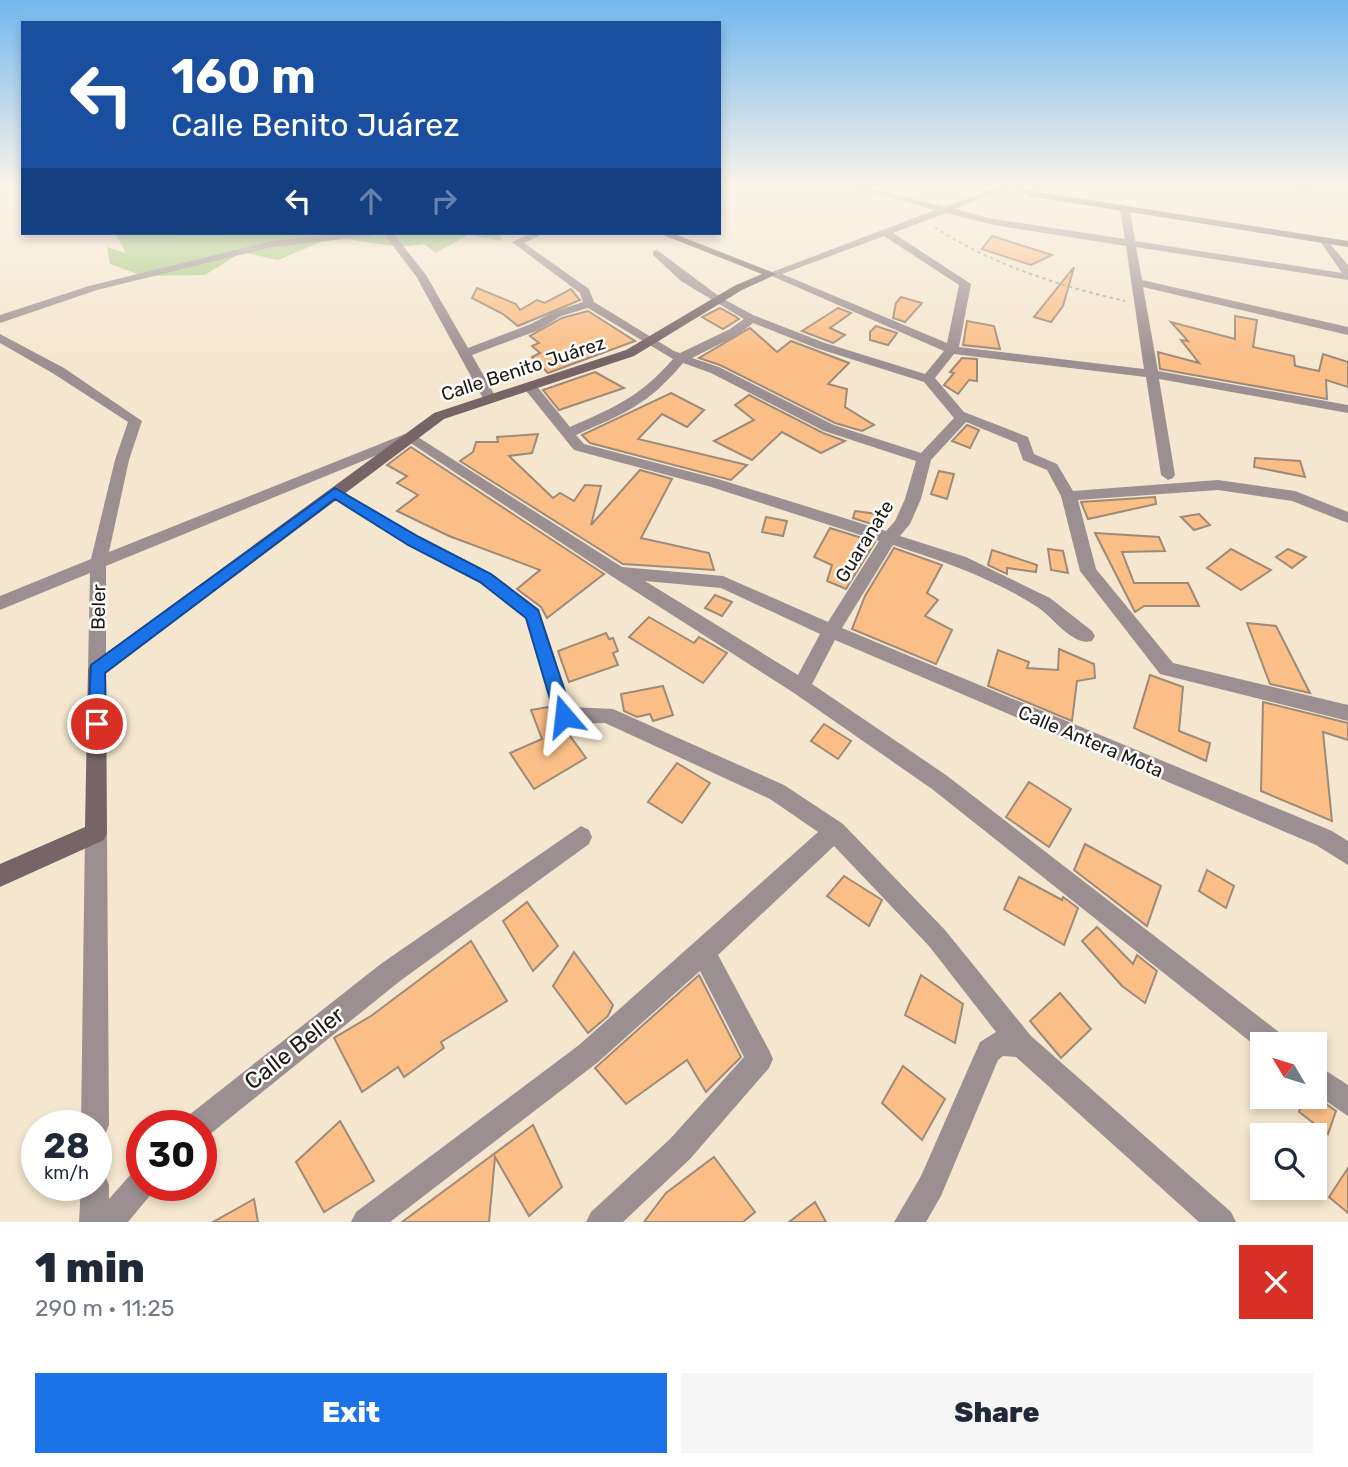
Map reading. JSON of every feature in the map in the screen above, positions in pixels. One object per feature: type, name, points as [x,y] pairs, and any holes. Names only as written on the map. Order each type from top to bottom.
[{"type":"main road","points":[[695,245],[772,274]]},
{"type":"main road","name":"Calle Benito Juárez","points":[[97,670],[439,416],[530,387],[650,343],[738,288],[772,274]]},
{"type":"main road","name":"Beler","points":[[96,833],[97,670]]},
{"type":"main road","points":[[0,876],[96,833]]},
{"type":"street","points":[[0,319],[93,288],[268,245]]},
{"type":"street","points":[[397,245],[421,275],[490,400]]},
{"type":"street","points":[[520,245],[585,291],[589,304],[650,343],[715,370],[829,428],[924,459]]},
{"type":"street","points":[[772,274],[853,245]]},
{"type":"street","points":[[905,245],[965,284],[952,350],[929,379]]},
{"type":"street","points":[[1125,245],[1348,275]]},
{"type":"street","points":[[1328,245],[1348,275]]},
{"type":"street","points":[[1131,246],[1168,475]]},
{"type":"street","points":[[657,253],[678,275],[718,301],[796,337],[929,379],[959,415],[1023,440],[1028,457],[1052,467],[1069,496],[1088,570],[1167,669],[1348,713]]},
{"type":"street","points":[[772,274],[952,350],[1152,374],[1348,409]]},
{"type":"street","points":[[1137,282],[1348,331]]},
{"type":"street","points":[[463,354],[536,327],[557,314],[589,304]]},
{"type":"street","points":[[568,433],[629,406],[656,387],[681,358],[734,332],[753,318]]},
{"type":"street","name":"Beler","points":[[0,338],[59,371],[135,421],[122,460],[98,563],[97,670]]},
{"type":"street","points":[[530,387],[579,447],[713,482],[972,567],[1044,603],[1086,636]]},
{"type":"street","name":"Guaranate","points":[[801,687],[889,538],[902,524],[913,499],[924,459],[962,418],[959,415]]},
{"type":"street","points":[[0,603],[410,436],[619,573],[801,687],[939,782],[1258,1032]]},
{"type":"street","points":[[1069,496],[1218,485],[1295,496],[1348,518]]},
{"type":"street","points":[[335,492],[414,541],[486,578],[533,614],[564,716],[606,715],[777,792],[835,831],[937,938],[1022,1045],[1221,1222]]},
{"type":"street","name":"Calle Antera Mota","points":[[619,573],[723,582],[833,632],[1324,838],[1348,854]]},
{"type":"street","points":[[366,1222],[588,1054],[835,831]]},
{"type":"street","name":"Beler","points":[[95,1110],[96,833]]},
{"type":"street","name":"Calle Beller","points":[[217,1111],[391,972],[581,837]]},
{"type":"street","points":[[601,1222],[680,1149],[760,1059],[703,952]]},
{"type":"street","points":[[909,1222],[931,1186],[989,1051],[997,1043],[1005,1041],[1022,1045]]},
{"type":"street","points":[[1327,1086],[1348,1102]]},
{"type":"street","points":[[94,1201],[94,1222]]},
{"type":"street","points":[[109,1222],[126,1201]]},
{"type":"path","points":[[961,245],[1090,293],[1128,302]]},
{"type":"green space","points":[[122,245],[314,245],[278,260],[242,252],[205,275],[143,276],[110,264],[107,247],[126,253]]},
{"type":"green space","points":[[425,245],[450,245],[436,253]]},
{"type":"building","points":[[985,245],[1021,245],[1052,255],[1031,265],[982,249]]},
{"type":"building","points":[[1074,267],[1063,306],[1051,322],[1034,317]]},
{"type":"building","points":[[477,288],[516,304],[520,310],[537,300],[545,303],[571,289],[580,300],[518,326],[503,314],[472,298]]},
{"type":"building","points":[[901,297],[922,303],[905,322],[893,318],[896,303]]},
{"type":"building","points":[[720,308],[739,319],[723,329],[702,317]]},
{"type":"building","points":[[838,308],[851,313],[830,328],[845,335],[833,343],[802,331]]},
{"type":"building","points":[[588,311],[635,341],[548,373],[532,357],[540,353],[532,346],[539,343],[530,336],[562,318]]},
{"type":"building","points":[[1235,316],[1257,320],[1253,347],[1294,356],[1295,366],[1319,371],[1323,354],[1348,362],[1348,387],[1326,380],[1327,399],[1160,369],[1158,352],[1199,363],[1181,340],[1188,341],[1171,322],[1235,339]]},
{"type":"building","points":[[967,321],[994,326],[1000,349],[963,345]]},
{"type":"building","points":[[876,326],[897,333],[888,345],[870,340],[870,332]]},
{"type":"building","points":[[750,328],[777,352],[791,341],[849,363],[828,384],[847,389],[845,407],[874,425],[862,431],[835,423],[720,365],[699,358]]},
{"type":"building","points":[[962,358],[977,359],[977,381],[969,380],[958,394],[944,385],[954,373],[950,372]]},
{"type":"building","points":[[595,372],[624,388],[559,410],[543,390]]},
{"type":"building","points":[[671,393],[704,410],[687,427],[662,414],[638,439],[747,465],[731,480],[590,443],[582,435]]},
{"type":"building","points":[[749,395],[823,433],[845,441],[821,453],[782,432],[752,460],[714,441],[754,420],[735,405]]},
{"type":"building","points":[[967,425],[979,430],[970,448],[952,441]]},
{"type":"building","points":[[538,434],[532,453],[509,456],[553,498],[560,493],[574,501],[585,485],[601,486],[591,525],[640,470],[672,479],[641,538],[709,553],[714,570],[623,564],[460,461],[473,452],[476,442],[498,442],[497,437]]},
{"type":"building","points":[[411,447],[604,574],[547,618],[541,607],[517,589],[540,570],[449,536],[397,511],[418,495],[397,483],[407,476],[387,465]]},
{"type":"building","points":[[1255,458],[1300,461],[1305,477],[1254,467]]},
{"type":"building","points":[[939,471],[954,474],[947,499],[931,494]]},
{"type":"building","points":[[1155,497],[1156,504],[1088,519],[1081,502]]},
{"type":"building","points":[[855,511],[877,514],[878,526],[853,518]]},
{"type":"building","points":[[1199,514],[1210,525],[1194,530],[1181,517]]},
{"type":"building","points":[[766,517],[787,521],[783,536],[762,532]]},
{"type":"building","points":[[830,528],[875,542],[846,589],[827,581],[832,565],[814,557]]},
{"type":"building","points":[[1095,533],[1159,537],[1165,551],[1122,552],[1134,583],[1188,583],[1199,606],[1144,606],[1135,612]]},
{"type":"building","points":[[894,548],[942,565],[927,593],[938,600],[925,616],[952,630],[936,664],[852,629],[865,596]]},
{"type":"building","points":[[1048,549],[1063,551],[1068,573],[1051,570]]},
{"type":"building","points":[[1231,549],[1271,570],[1241,590],[1207,568]]},
{"type":"building","points":[[1288,549],[1306,557],[1292,568],[1276,557]]},
{"type":"building","points":[[992,550],[1037,565],[1036,572],[1007,568],[1007,574],[988,565]]},
{"type":"building","points":[[715,595],[732,602],[722,616],[705,608]]},
{"type":"building","points":[[649,617],[694,643],[699,637],[727,653],[703,683],[629,637]]},
{"type":"building","points":[[1247,623],[1276,626],[1310,693],[1270,684]]},
{"type":"building","points":[[606,633],[609,639],[613,638],[618,651],[613,653],[618,665],[569,682],[558,651]]},
{"type":"building","points":[[1059,649],[1094,664],[1095,678],[1077,681],[1072,721],[988,686],[998,650],[1029,662],[1027,668],[1058,670]]},
{"type":"building","points":[[1150,675],[1183,687],[1179,731],[1210,743],[1206,761],[1134,728]]},
{"type":"building","points":[[663,686],[673,715],[653,721],[650,714],[637,717],[624,711],[621,694]]},
{"type":"building","points":[[1263,702],[1348,723],[1348,740],[1323,732],[1332,821],[1261,791]]},
{"type":"building","points":[[548,707],[560,731],[565,729],[586,758],[534,789],[510,753],[542,739],[531,710]]},
{"type":"building","points":[[824,724],[851,741],[838,759],[811,741]]},
{"type":"building","points":[[677,763],[710,783],[682,823],[648,802]]},
{"type":"building","points":[[1029,782],[1071,809],[1049,847],[1006,817]]},
{"type":"building","points":[[1085,844],[1161,886],[1147,926],[1074,870]]},
{"type":"building","points":[[1207,870],[1234,886],[1226,908],[1199,891]]},
{"type":"building","points":[[844,876],[882,900],[869,926],[827,896]]},
{"type":"building","points":[[1019,877],[1062,900],[1063,897],[1078,908],[1064,945],[1004,909]]},
{"type":"building","points":[[527,902],[558,946],[533,971],[503,921]]},
{"type":"building","points":[[1097,927],[1133,964],[1137,955],[1157,971],[1145,1003],[1122,986],[1082,941]]},
{"type":"building","points":[[471,941],[507,1001],[441,1042],[444,1048],[404,1077],[398,1067],[362,1092],[334,1038],[371,1016]]},
{"type":"building","points":[[574,952],[613,1005],[608,1016],[588,1033],[553,986]]},
{"type":"building","points":[[699,975],[741,1057],[706,1092],[687,1060],[626,1104],[595,1068]]},
{"type":"building","points":[[921,975],[963,1004],[955,1043],[905,1015]]},
{"type":"building","points":[[1060,993],[1091,1029],[1061,1058],[1030,1021]]},
{"type":"building","points":[[903,1066],[945,1099],[922,1140],[882,1103]]},
{"type":"building","points":[[1327,1105],[1336,1111],[1328,1134],[1327,1123],[1314,1123],[1299,1112],[1326,1110]]},
{"type":"building","points":[[340,1121],[374,1181],[324,1212],[296,1162]]},
{"type":"building","points":[[533,1125],[562,1187],[529,1216],[495,1157],[489,1222],[402,1222]]},
{"type":"building","points":[[714,1157],[755,1212],[743,1222],[644,1222],[666,1193]]},
{"type":"building","points":[[1348,1168],[1348,1213],[1329,1197]]},
{"type":"building","points":[[254,1199],[258,1222],[213,1222]]},
{"type":"building","points":[[815,1202],[826,1222],[789,1222]]},
{"type":"route","points":[[97,724],[97,670],[335,492],[414,541],[486,578],[533,614],[564,716]]}]
